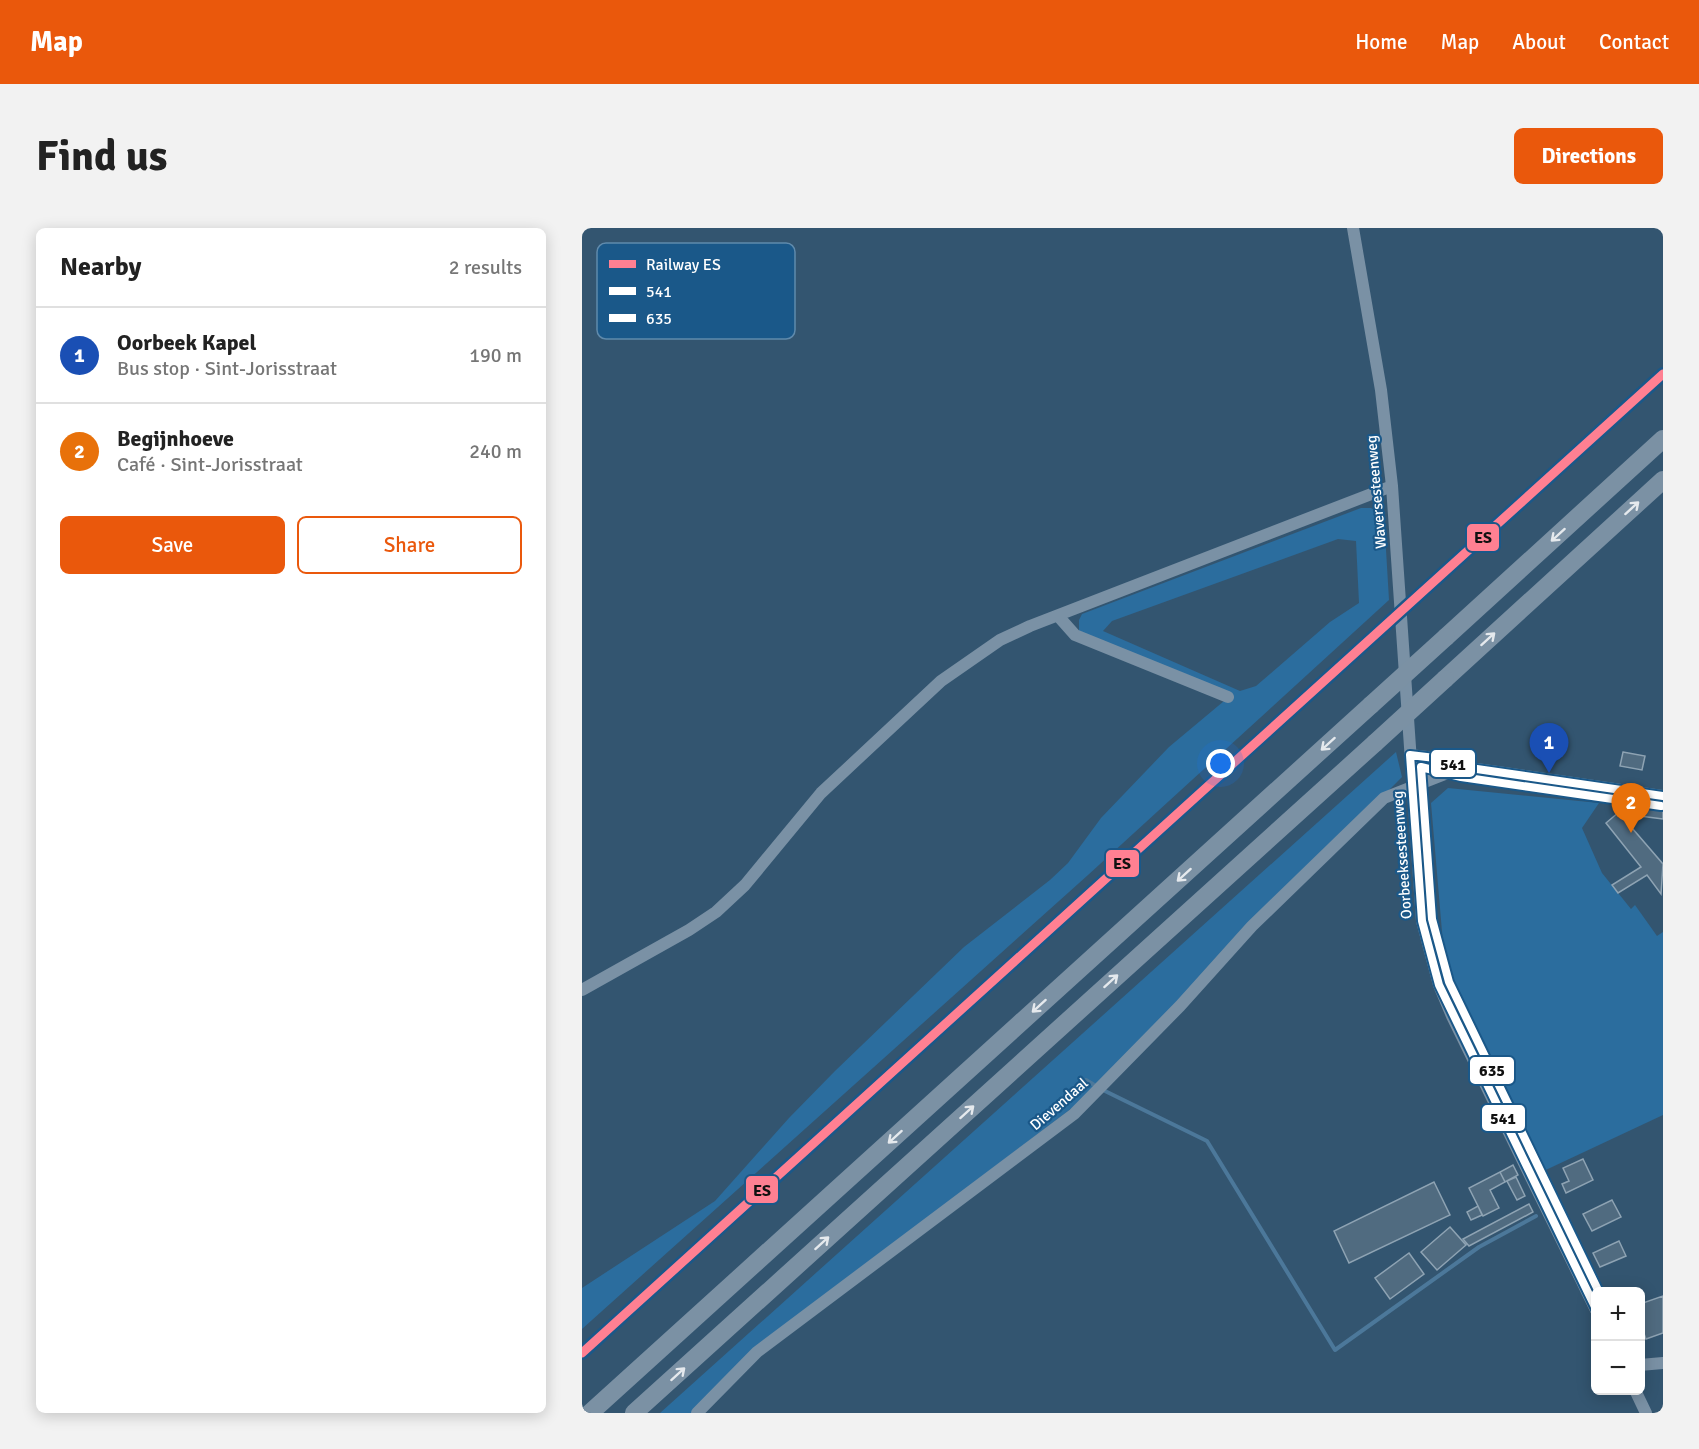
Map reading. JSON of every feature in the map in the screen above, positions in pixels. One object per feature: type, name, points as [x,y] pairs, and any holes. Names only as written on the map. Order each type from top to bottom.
[{"type":"highway","points":[[590,1413],[1663,439]]},
{"type":"highway","points":[[634,1413],[1663,480]]},
{"type":"street","name":"Waversesteenweg","points":[[1353,228],[1381,390],[1392,486],[1410,755]]},
{"type":"street","points":[[582,990],[689,930],[716,912],[745,885],[820,793],[941,681],[1000,640],[1030,626],[1059,617],[1392,486]]},
{"type":"street","points":[[1059,617],[1075,635],[1228,696]]},
{"type":"street","points":[[1410,755],[1435,758],[1463,767],[1663,796]]},
{"type":"street","name":"Oorbeeksesteenweg","points":[[1410,755],[1422,921],[1439,985],[1591,1300]]},
{"type":"street","name":"Dievendaal","points":[[697,1413],[757,1352],[1074,1114],[1180,1006],[1260,918],[1384,798],[1412,785],[1434,781],[1463,767]]},
{"type":"street","points":[[1645,1365],[1663,1363]]},
{"type":"street","points":[[1637,1395],[1646,1413]]},
{"type":"shaded area","points":[[1361,508],[1371,508],[1384,516],[1389,600],[1088,875],[582,1329],[582,1288],[715,1201],[789,1118],[835,1071],[964,947],[1050,880],[1068,863],[1101,818],[1169,747],[1230,696],[1079,631],[1079,620],[1082,614]],"holes":[[[1338,539],[1356,541],[1359,603],[1330,622],[1256,686],[1240,691],[1103,631],[1112,621]]]},
{"type":"shaded area","points":[[1396,752],[1402,777],[1076,1105],[780,1331],[692,1413],[660,1413]]},
{"type":"shaded area","points":[[1448,788],[1599,803],[1582,828],[1602,873],[1631,909],[1635,905],[1657,936],[1663,932],[1663,1115],[1535,1175],[1461,1012],[1444,955],[1431,803]]},
{"type":"building","points":[[1623,752],[1645,756],[1642,770],[1620,766]]},
{"type":"building","points":[[1625,800],[1663,804],[1663,819],[1640,816],[1640,813],[1636,812],[1626,821],[1663,864],[1661,894],[1647,875],[1618,893],[1612,885],[1641,867],[1606,823],[1619,812],[1623,817],[1629,812],[1624,811]]},
{"type":"building","points":[[1583,1159],[1593,1180],[1566,1193],[1562,1184],[1569,1181],[1563,1168]]},
{"type":"building","points":[[1513,1165],[1518,1175],[1505,1182],[1500,1172]]},
{"type":"building","points":[[1500,1172],[1505,1182],[1490,1190],[1499,1208],[1483,1216],[1469,1188]]},
{"type":"building","points":[[1516,1177],[1525,1196],[1517,1200],[1507,1181]]},
{"type":"building","points":[[1434,1182],[1450,1215],[1349,1263],[1334,1231]]},
{"type":"building","points":[[1612,1200],[1621,1217],[1592,1231],[1583,1214]]},
{"type":"building","points":[[1529,1204],[1533,1212],[1469,1246],[1463,1239]]},
{"type":"building","points":[[1478,1206],[1482,1215],[1471,1220],[1467,1212]]},
{"type":"building","points":[[1450,1227],[1466,1245],[1437,1270],[1421,1252]]},
{"type":"building","points":[[1619,1241],[1626,1256],[1600,1267],[1593,1253]]},
{"type":"building","points":[[1409,1253],[1424,1274],[1390,1299],[1375,1278]]},
{"type":"building","points":[[1663,1296],[1663,1333],[1646,1339],[1645,1336],[1645,1302]]},
{"type":"waterway","points":[[1086,1080],[1096,1086]]},
{"type":"waterway","points":[[1105,1091],[1207,1141],[1335,1350],[1479,1247],[1536,1216]]},
{"type":"rail line","name":"ES","points":[[582,1353],[1663,374]]},
{"type":"transit line","name":"541","points":[[1591,1299],[1439,985],[1422,921],[1410,755],[1435,758],[1463,767],[1663,796]]},
{"type":"transit line","name":"635","points":[[1597,1287],[1449,982],[1432,919],[1421,767],[1461,777],[1661,806]]},
{"type":"place","name":"Oorbeek Kapel","points":[[1549,773]]},
{"type":"place","name":"Begijnhoeve","points":[[1631,833]]}]
